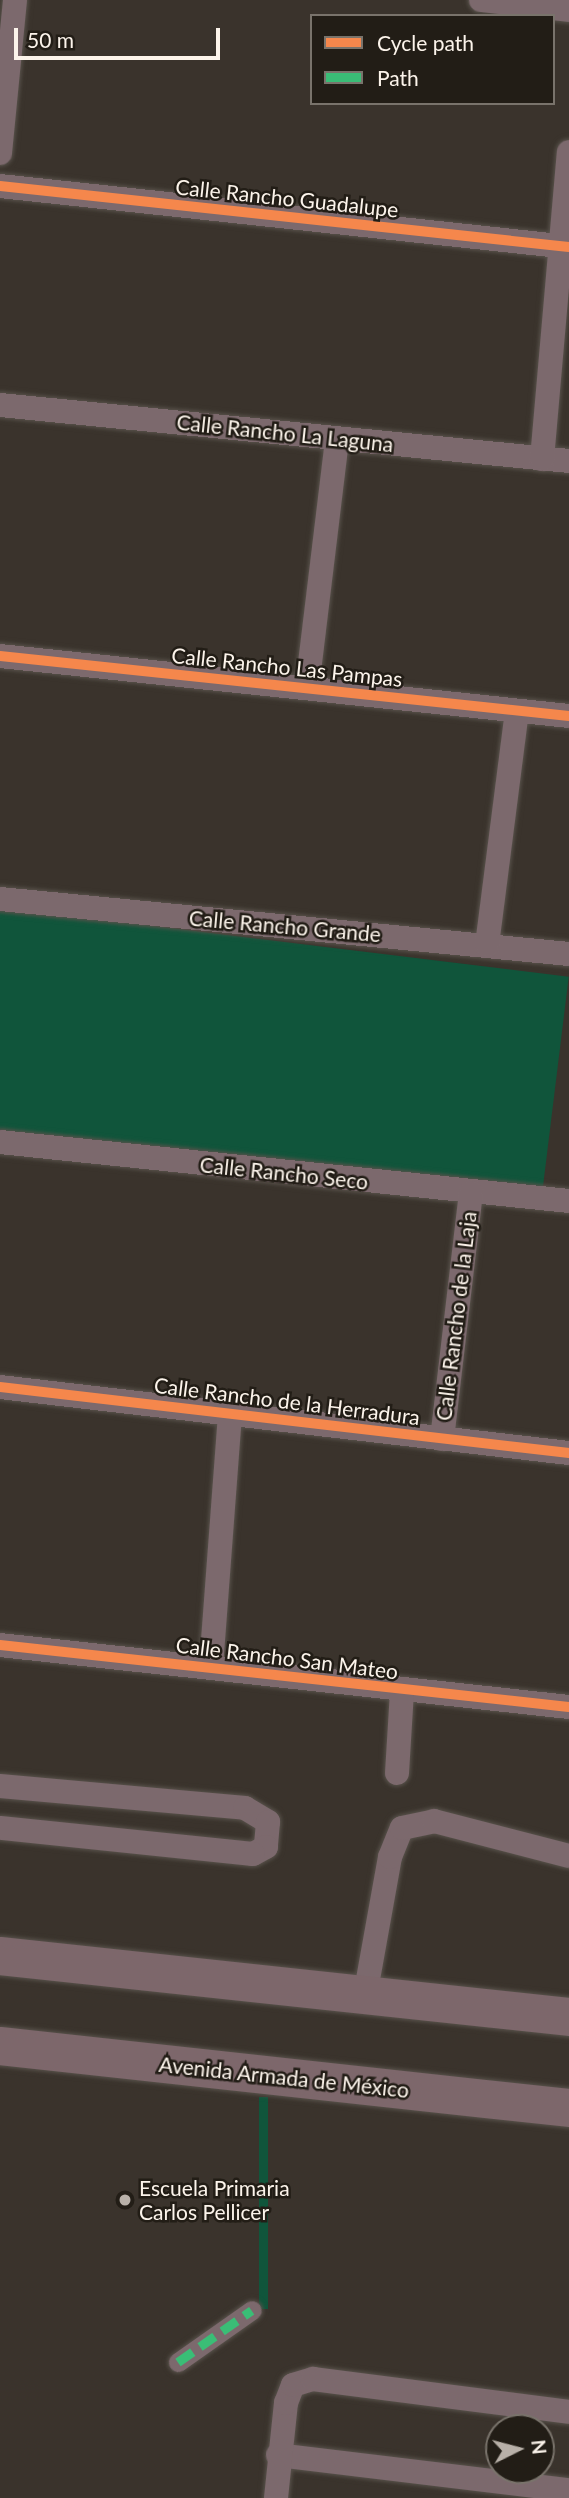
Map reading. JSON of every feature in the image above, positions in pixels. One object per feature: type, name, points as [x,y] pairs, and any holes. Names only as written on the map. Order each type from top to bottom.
[{"type":"main road","points":[[0,1956],[569,2017]]},
{"type":"main road","name":"Avenida Armada de México","points":[[0,2046],[569,2108]]},
{"type":"street","points":[[0,153],[15,0]]},
{"type":"street","points":[[481,0],[569,10]]},
{"type":"street","points":[[542,459],[566,247],[569,152]]},
{"type":"street","name":"Calle Rancho Guadalupe","points":[[0,186],[566,247]]},
{"type":"street","name":"Calle Rancho La Laguna","points":[[0,405],[569,461]]},
{"type":"street","points":[[307,688],[337,439]]},
{"type":"street","name":"Calle Rancho Las Pampas","points":[[0,656],[569,716]]},
{"type":"street","points":[[487,945],[517,712]]},
{"type":"street","name":"Calle Rancho Grande","points":[[0,899],[569,954]]},
{"type":"street","name":"Calle Rancho Seco","points":[[0,1142],[471,1193],[569,1201]]},
{"type":"street","name":"Calle Rancho de la Laja","points":[[442,1439],[471,1193]]},
{"type":"street","name":"Calle Rancho de la Herradura","points":[[0,1387],[569,1453]]},
{"type":"street","points":[[211,1667],[230,1414]]},
{"type":"street","name":"Calle Rancho San Mateo","points":[[0,1644],[211,1667],[402,1692],[569,1707]]},
{"type":"street","points":[[397,1773],[402,1692]]},
{"type":"street","points":[[0,1786],[245,1808],[268,1822],[267,1847],[253,1854],[0,1828]]},
{"type":"street","points":[[365,1996],[390,1857],[402,1828],[434,1821],[569,1856]]},
{"type":"street","points":[[178,2362],[252,2310]]},
{"type":"street","points":[[276,2498],[278,2455],[293,2385],[313,2379],[569,2412]]},
{"type":"street","points":[[278,2455],[569,2490]]},
{"type":"green space","points":[[0,907],[569,977],[541,1199],[0,1133]]},
{"type":"green space","points":[[259,2097],[268,2097],[268,2309],[259,2309]]},
{"type":"marked path","points":[[178,2362],[252,2310]]},
{"type":"cycle path","points":[[0,186],[569,247]]},
{"type":"cycle path","points":[[0,656],[569,716]]},
{"type":"cycle path","points":[[0,1387],[569,1453]]},
{"type":"cycle path","points":[[0,1645],[569,1707]]},
{"type":"place","name":"Escuela Primaria Carlos Pellicer","points":[[125,2200]]}]
